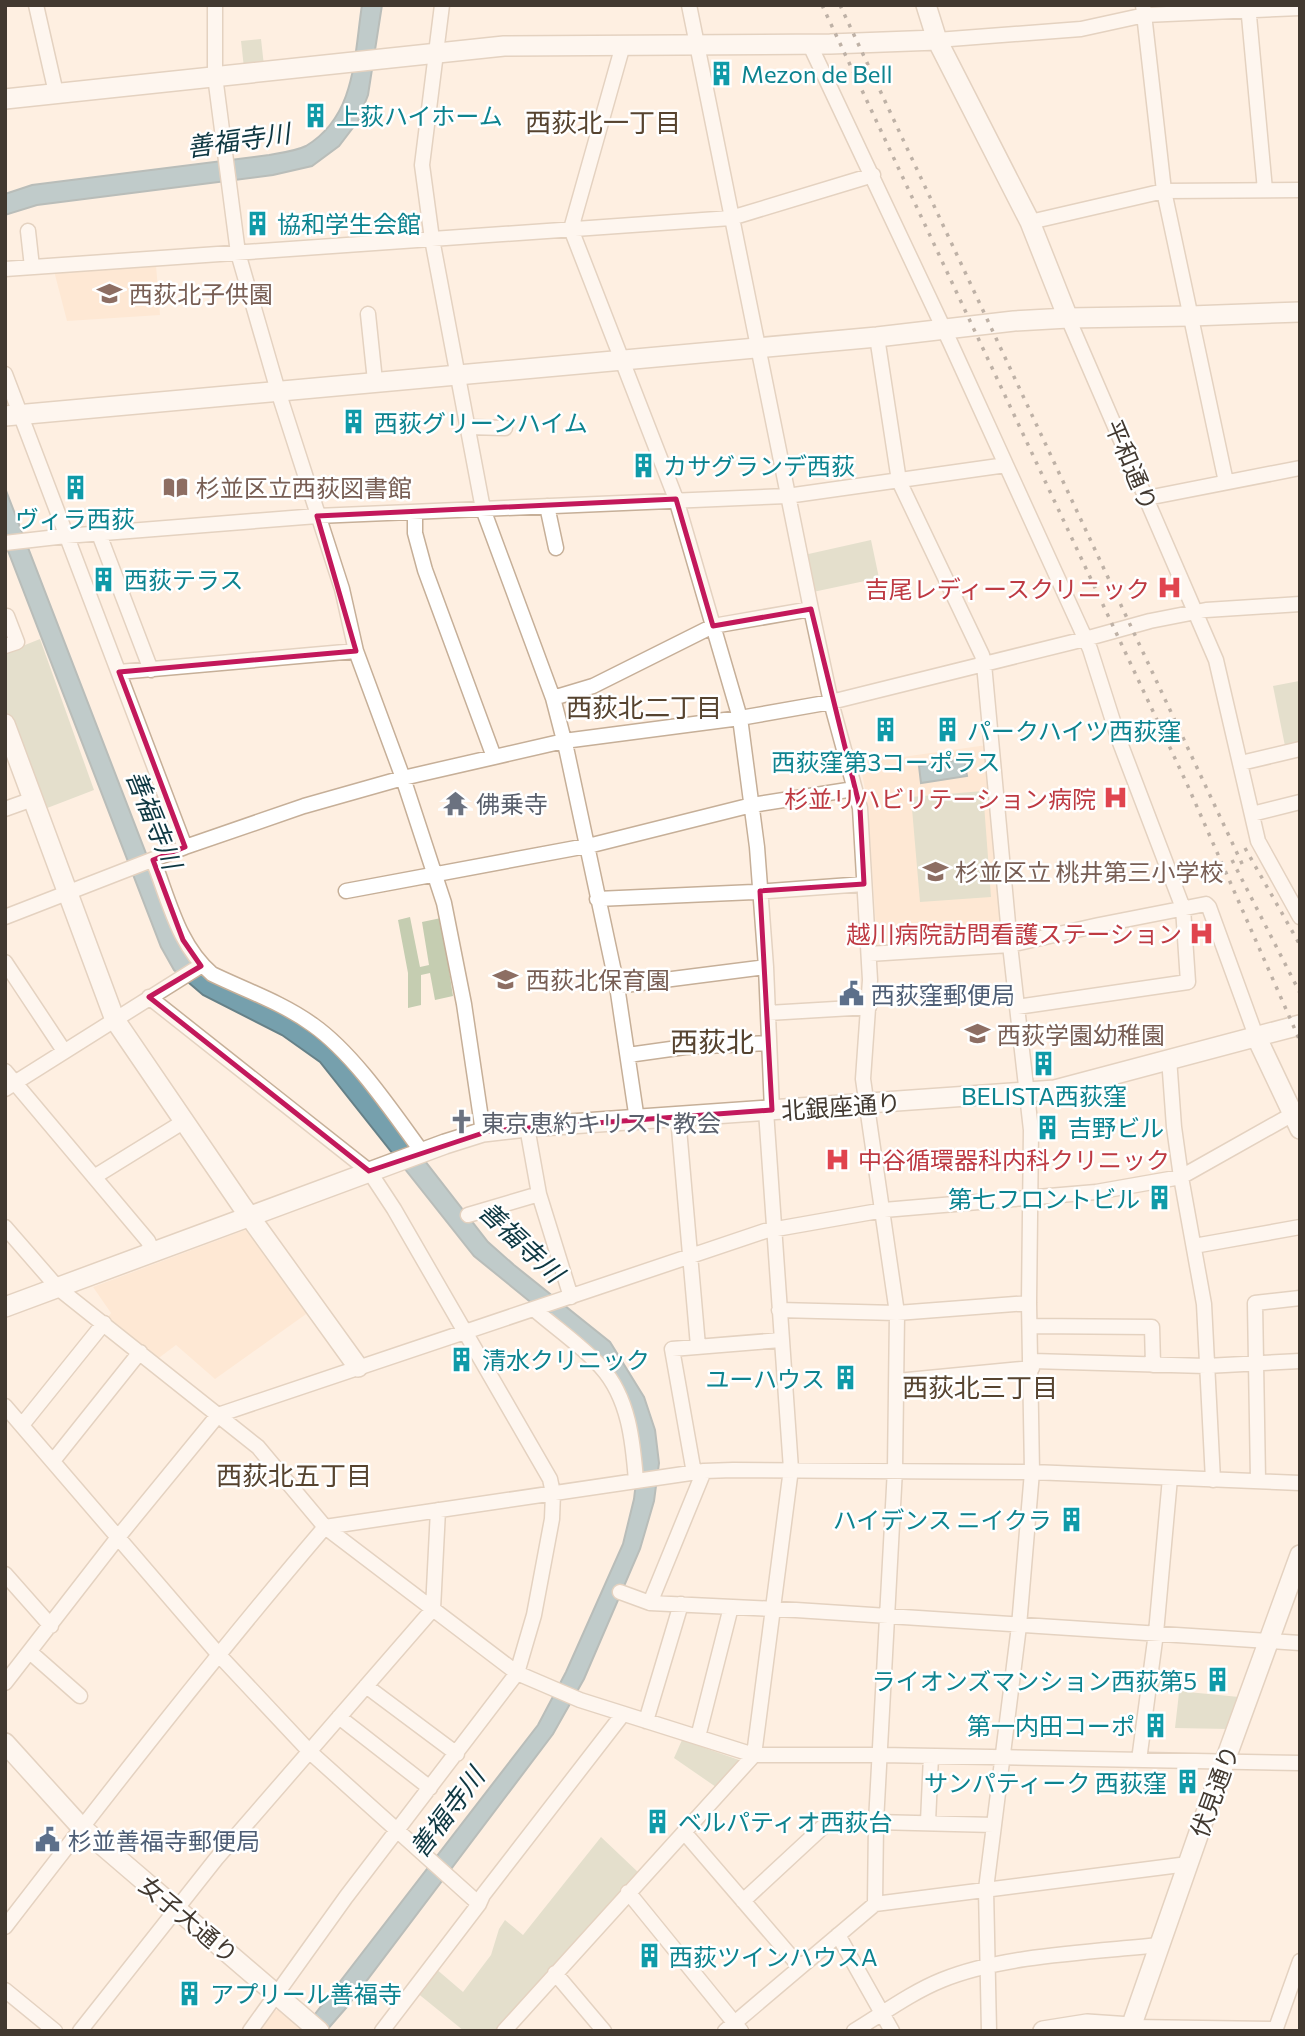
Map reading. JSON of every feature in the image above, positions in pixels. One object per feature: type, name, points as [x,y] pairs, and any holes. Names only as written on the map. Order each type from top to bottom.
[{"type":"street","points":[[36,5],[56,93]]},
{"type":"street","points":[[215,5],[215,76],[238,253],[278,391],[342,589],[356,651],[435,874],[450,928],[483,1132]]},
{"type":"street","points":[[442,5],[422,165],[432,239],[483,509],[553,698],[564,741],[617,986],[637,1120]]},
{"type":"street","points":[[689,5],[811,609],[831,702],[860,808],[869,954],[869,1007],[863,1079],[897,1313],[895,1469],[876,1822],[875,1904]]},
{"type":"street","points":[[926,5],[937,40],[1030,222],[1068,318]]},
{"type":"street","points":[[1249,8],[1265,190]]},
{"type":"street","points":[[5,99],[504,46],[937,40],[1081,29],[1144,10],[1300,9]]},
{"type":"street","points":[[1144,10],[1164,191],[1226,482]]},
{"type":"street","points":[[809,43],[945,330],[1085,639],[1119,740],[1183,908],[1188,982],[1017,1007]]},
{"type":"street","points":[[504,2031],[754,1755],[791,1469],[779,1310],[769,1111],[766,967],[752,804],[740,718],[676,499],[571,229],[623,45]]},
{"type":"street","points":[[5,269],[731,218],[873,175]]},
{"type":"street","points":[[1030,222],[1164,191],[1300,190]]},
{"type":"street","points":[[28,231],[32,267]]},
{"type":"street","points":[[13,415],[877,337],[1014,321],[1300,312]]},
{"type":"street","points":[[368,314],[375,381]]},
{"type":"street","name":"平和通り","points":[[1068,318],[1196,612],[1221,677],[1258,841],[1296,902],[1300,917]]},
{"type":"street","points":[[877,337],[899,481],[984,664],[1010,945],[1031,1130],[1032,1472],[1019,1626],[986,1889],[989,2031]]},
{"type":"street","points":[[5,374],[13,415],[66,536],[185,847]]},
{"type":"street","points":[[468,427],[505,428]]},
{"type":"street","points":[[5,543],[317,516],[787,496],[1006,465]]},
{"type":"street","points":[[1147,498],[1300,468]]},
{"type":"street","points":[[547,506],[556,548]]},
{"type":"street","points":[[415,512],[415,533],[425,570],[494,758]]},
{"type":"street","points":[[99,534],[150,670]]},
{"type":"street","points":[[5,918],[185,847],[304,806],[403,778],[564,741],[740,718],[831,702],[1150,621],[1196,612],[1300,604]]},
{"type":"street","points":[[553,698],[593,686],[713,626],[811,609]]},
{"type":"street","points":[[5,646],[17,642],[7,616]]},
{"type":"street","points":[[119,672],[356,651]]},
{"type":"street","points":[[5,723],[114,1020],[183,1122],[358,1367]]},
{"type":"street","points":[[1241,763],[1300,749]]},
{"type":"street","points":[[346,891],[587,846],[752,804],[854,789]]},
{"type":"street","points":[[5,809],[33,799]]},
{"type":"street","points":[[1252,814],[1300,802]]},
{"type":"street","points":[[151,861],[183,940],[200,966],[313,1024],[335,1043],[396,1116],[420,1152]]},
{"type":"street","points":[[597,899],[864,884]]},
{"type":"street","points":[[5,1683],[119,1536],[218,1416],[690,1255],[776,1229],[884,1210],[1096,1192],[1181,1177],[1296,1122],[1256,1036],[1209,907],[1200,904],[1010,945],[869,954]]},
{"type":"street","points":[[5,962],[65,1051]]},
{"type":"street","points":[[10,1086],[200,966]]},
{"type":"street","points":[[617,986],[766,967]]},
{"type":"street","points":[[149,997],[369,1171],[394,1209],[550,1479],[553,1493],[552,1519],[536,1601],[517,1673],[346,1897],[250,2031]]},
{"type":"street","points":[[768,1013],[869,1007]]},
{"type":"street","name":"北銀座通り","points":[[5,1307],[420,1152],[483,1132],[1055,1090],[1300,1025]]},
{"type":"street","points":[[628,1055],[685,1047],[769,1043]]},
{"type":"street","points":[[1168,1058],[1181,1177],[1204,1304],[1213,1480]]},
{"type":"street","points":[[5,1071],[10,1086],[94,1177],[148,1241],[153,1252]]},
{"type":"street","points":[[678,1117],[698,1346]]},
{"type":"street","points":[[94,1177],[183,1122]]},
{"type":"street","points":[[527,1127],[539,1194],[565,1299]]},
{"type":"street","points":[[468,1215],[539,1194]]},
{"type":"street","points":[[5,1227],[58,1288],[258,1447],[325,1527],[517,1673],[570,1695],[754,1755],[1300,1763]]},
{"type":"street","points":[[1194,1246],[1300,1227]]},
{"type":"street","points":[[1258,1480],[1255,1303],[1300,1297]]},
{"type":"street","points":[[779,1310],[897,1313],[1030,1303]]},
{"type":"street","points":[[538,1309],[586,1352],[615,1386],[625,1409],[643,1480]]},
{"type":"street","points":[[22,1425],[104,1324]]},
{"type":"street","points":[[1031,1326],[1152,1327],[1153,1365]]},
{"type":"street","points":[[650,1604],[699,1472],[672,1349],[781,1340]]},
{"type":"street","points":[[53,1461],[140,1353]]},
{"type":"street","points":[[897,1381],[1032,1364],[1206,1366],[1300,1361]]},
{"type":"street","points":[[5,1406],[219,1656],[310,1752],[479,1904]]},
{"type":"street","points":[[5,1927],[219,1656],[325,1527],[699,1472],[895,1469],[1300,1483]]},
{"type":"street","points":[[1139,1760],[1156,1633],[1170,1478]]},
{"type":"street","points":[[80,2031],[216,1859],[433,1609],[438,1510]]},
{"type":"street","name":"伏見通り","points":[[1131,2027],[1300,1555]]},
{"type":"street","points":[[5,1574],[51,1626]]},
{"type":"street","points":[[620,1592],[650,1604],[887,1616],[1300,1643]]},
{"type":"street","points":[[646,1721],[681,1604]]},
{"type":"street","points":[[698,1737],[731,1607]]},
{"type":"street","points":[[30,1652],[80,1696]]},
{"type":"street","points":[[366,1686],[457,1754]]},
{"type":"street","points":[[382,2031],[479,1904],[483,1895],[624,1714]]},
{"type":"street","points":[[339,1717],[430,1788]]},
{"type":"street","name":"女子大通り","points":[[5,1743],[82,1828],[314,2026]]},
{"type":"street","points":[[928,1822],[930,1756]]},
{"type":"street","points":[[743,1901],[825,1825],[928,1822],[994,1825]]},
{"type":"street","points":[[684,1832],[800,1967]]},
{"type":"street","points":[[628,1892],[733,2028],[875,1904],[1188,1864]]},
{"type":"street","points":[[838,1935],[892,2031]]},
{"type":"street","points":[[854,2031],[940,1981],[989,1966],[1159,1945]]},
{"type":"street","points":[[1043,2031],[1087,2027],[1275,2030],[1299,1968]]},
{"type":"street","points":[[555,1973],[604,2031]]},
{"type":"street","points":[[5,1990],[55,2031]]},
{"type":"highlighted area","points":[[676,499],[713,626],[811,609],[860,808],[864,884],[760,891],[772,1110],[489,1131],[369,1171],[149,997],[201,966],[183,940],[153,860],[185,847],[119,672],[356,651],[317,516]]},
{"type":"shaded area","name":"西荻北子供園","points":[[156,265],[160,315],[67,321],[54,271]]},
{"type":"shaded area","name":"杉並区立 桃井第三小学校","points":[[987,745],[1004,938],[1000,941],[877,945],[868,805],[860,763]]},
{"type":"shaded area","points":[[245,1230],[255,1234],[309,1312],[215,1379],[176,1345],[156,1360],[106,1320],[111,1313],[93,1287]]},
{"type":"shaded area","points":[[273,2010],[279,2010],[301,2028],[299,2031],[257,2031]]},
{"type":"green space","points":[[261,39],[264,66],[244,68],[241,41]]},
{"type":"green space","points":[[871,540],[879,578],[813,592],[804,555]]},
{"type":"green space","points":[[40,639],[94,790],[42,810],[5,709],[5,653]]},
{"type":"green space","points":[[1299,681],[1300,743],[1285,746],[1273,686]]},
{"type":"green space","points":[[983,791],[991,897],[920,902],[911,797]]},
{"type":"green space","points":[[410,917],[420,967],[429,965],[422,922],[441,918],[453,996],[435,1000],[430,973],[421,975],[421,1005],[408,1008],[408,973],[398,920]]},
{"type":"green space","points":[[1154,1677],[1186,1680],[1188,1692],[1239,1697],[1229,1729],[1175,1728],[1179,1693],[1151,1691]]},
{"type":"green space","points":[[682,1740],[742,1761],[716,1787],[674,1758]]},
{"type":"green space","points":[[601,1837],[640,1874],[498,2031],[464,2031],[416,1992],[435,1968],[463,1992],[491,1955],[499,1929],[505,1920],[523,1935]]},
{"type":"water","points":[[362,5],[382,5],[368,95],[358,121],[339,146],[312,166],[273,175],[37,205],[5,215],[5,194],[32,185],[269,155],[306,146],[335,119],[344,102],[354,65]]},
{"type":"water","points":[[5,488],[179,939],[190,957],[292,1018],[332,1049],[369,1089],[488,1242],[610,1342],[644,1397],[655,1430],[659,1463],[654,1501],[640,1549],[584,1679],[553,1734],[326,2031],[302,2031],[538,1725],[566,1672],[623,1544],[634,1499],[638,1465],[598,1357],[474,1256],[320,1062],[282,1035],[203,995],[174,970],[161,947],[5,543]]},
{"type":"water","points":[[964,759],[967,776],[921,783],[919,766]]},
{"type":"railway","points":[[822,5],[1187,784],[1300,1041]]},
{"type":"railway","points":[[840,5],[1244,868]]},
{"type":"railway","points":[[1245,848],[1300,945]]},
{"type":"railway","points":[[1232,860],[1300,993]]},
{"type":"place","name":"Mezon de Bell","points":[[721,73]]},
{"type":"place","name":"上荻ハイホーム","points":[[316,115]]},
{"type":"place","name":"協和学生会館","points":[[257,223]]},
{"type":"place","name":"西荻北子供園","points":[[109,293]]},
{"type":"place","name":"西荻グリーンハイム","points":[[354,422]]},
{"type":"place","name":"カサグランデ西荻","points":[[643,465]]},
{"type":"place","name":"ヴィラ西荻","points":[[75,487]]},
{"type":"place","name":"杉並区立西荻図書館","points":[[176,487]]},
{"type":"place","name":"西荻テラス","points":[[104,579]]},
{"type":"place","name":"吉尾レディースクリニック","points":[[1170,588]]},
{"type":"place","name":"西荻窪第3コーポラス","points":[[886,730]]},
{"type":"place","name":"パークハイツ西荻窪","points":[[947,730]]},
{"type":"place","name":"杉並リハビリテーション病院","points":[[1116,798]]},
{"type":"place","name":"佛乗寺","points":[[456,803]]},
{"type":"place","name":"杉並区立 桃井第三小学校","points":[[935,871]]},
{"type":"place","name":"越川病院訪問看護ステーション","points":[[1202,933]]},
{"type":"place","name":"西荻北保育園","points":[[506,979]]},
{"type":"place","name":"西荻窪郵便局","points":[[851,994]]},
{"type":"place","name":"西荻学園幼稚園","points":[[977,1034]]},
{"type":"place","name":"BELISTA西荻窪","points":[[1044,1064]]},
{"type":"place","name":"東京恵約キリスト教会","points":[[461,1122]]},
{"type":"place","name":"吉野ビル","points":[[1048,1127]]},
{"type":"place","name":"中谷循環器科内科クリニック","points":[[838,1159]]},
{"type":"place","name":"第七フロントビル","points":[[1160,1198]]},
{"type":"place","name":"清水クリニック","points":[[462,1359]]},
{"type":"place","name":"ユーハウス","points":[[845,1378]]},
{"type":"place","name":"ハイデンス ニイクラ","points":[[1072,1519]]},
{"type":"place","name":"ライオンズマンション西荻第5","points":[[1217,1680]]},
{"type":"place","name":"第一内田コーポ","points":[[1155,1725]]},
{"type":"place","name":"サンパティーク 西荻窪","points":[[1187,1782]]},
{"type":"place","name":"ベルパティオ西荻台","points":[[658,1821]]},
{"type":"place","name":"杉並善福寺郵便局","points":[[48,1840]]},
{"type":"place","name":"西荻ツインハウスA","points":[[649,1956]]},
{"type":"place","name":"アプリール善福寺","points":[[190,1993]]},
{"type":"district","name":"西荻北一丁目","points":[[603,121]]},
{"type":"district","name":"西荻北二丁目","points":[[644,706]]},
{"type":"district","name":"西荻北","points":[[712,1041]]},
{"type":"district","name":"西荻北三丁目","points":[[980,1386]]},
{"type":"district","name":"西荻北五丁目","points":[[294,1474]]},
{"type":"water label","name":"善福寺川","points":[[238,139]]},
{"type":"water label","name":"善福寺川","points":[[155,819]]},
{"type":"water label","name":"善福寺川","points":[[522,1241]]},
{"type":"water label","name":"善福寺川","points":[[446,1812]]}]
